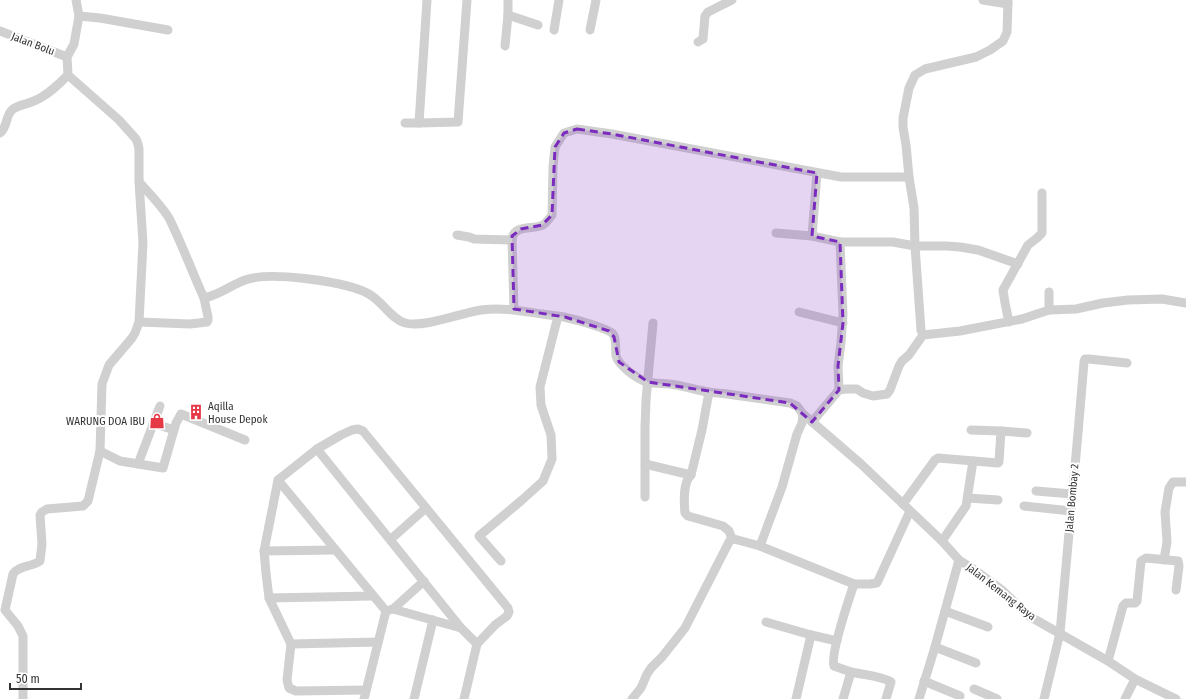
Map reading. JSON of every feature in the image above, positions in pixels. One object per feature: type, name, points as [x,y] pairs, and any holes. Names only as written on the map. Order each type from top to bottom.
[{"type":"street","points":[[23,699],[23,636],[18,626],[3,610],[13,574],[18,568],[36,564],[40,561],[42,544],[40,515],[42,512],[47,509],[83,506],[86,504],[90,496],[100,451],[102,384],[109,365],[132,338],[139,322],[143,243],[138,144],[136,139],[118,120],[68,75],[67,57],[74,44],[79,16],[76,0]]},
{"type":"street","points":[[419,123],[427,0]]},
{"type":"street","points":[[405,122],[458,122],[467,0]]},
{"type":"street","points":[[505,46],[508,0]]},
{"type":"street","points":[[554,30],[559,0]]},
{"type":"street","points":[[590,30],[596,0]]},
{"type":"street","points":[[698,42],[703,39],[705,16],[708,12],[732,0]]},
{"type":"street","points":[[923,335],[920,321],[914,208],[909,177],[903,118],[909,88],[915,75],[925,69],[976,57],[1003,41],[1007,32],[1008,2],[983,0]]},
{"type":"street","points":[[508,15],[538,25]]},
{"type":"street","points":[[79,16],[100,18],[168,30]]},
{"type":"street","name":"Jalan Bolu","points":[[0,31],[67,57]]},
{"type":"street","points":[[0,133],[4,129],[10,112],[14,108],[37,100],[59,84],[68,75]]},
{"type":"street","points":[[514,309],[512,236],[515,232],[521,229],[542,225],[549,220],[552,215],[555,147],[564,133],[577,129],[841,177],[909,177]]},
{"type":"street","points":[[812,236],[817,173]]},
{"type":"street","points":[[139,182],[160,205],[168,218],[204,298],[208,317],[207,322],[190,324],[139,322]]},
{"type":"street","points":[[1009,322],[1003,290],[1028,245],[1042,233],[1042,193]]},
{"type":"street","points":[[776,233],[812,236],[840,242],[894,242],[915,246],[970,248],[1018,264]]},
{"type":"street","points":[[457,235],[474,239],[512,240]]},
{"type":"street","points":[[839,390],[838,366],[843,323],[840,242]]},
{"type":"street","points":[[204,298],[217,294],[246,280],[269,276],[315,280],[338,284],[363,291],[376,298],[398,319],[407,324],[435,321],[481,310],[514,309],[558,316],[588,323],[612,333],[614,337],[616,356],[619,362],[634,374],[648,382]]},
{"type":"street","points":[[1049,292],[1049,310]]},
{"type":"street","points":[[923,335],[960,332],[1009,322],[1049,310],[1076,309],[1128,300],[1162,299],[1186,303]]},
{"type":"street","points":[[799,312],[843,323]]},
{"type":"street","points":[[501,560],[479,536],[543,481],[552,459],[551,435],[541,405],[540,387],[558,316]]},
{"type":"street","points":[[645,498],[646,400],[653,323]]},
{"type":"street","points":[[812,422],[839,390],[857,389],[873,396],[887,394],[890,390],[898,366],[909,355],[923,335]]},
{"type":"street","name":"Jalan Bombay 2","points":[[1044,699],[1060,633],[1084,362],[1085,359],[1089,359],[1127,363]]},
{"type":"street","name":"Jalan Kemang Raya","points":[[648,382],[790,403],[797,406],[803,414],[861,464],[942,540],[959,560],[1002,590],[1029,616],[1108,661],[1135,679],[1176,699]]},
{"type":"street","points":[[709,392],[702,430],[691,475],[686,481],[684,505],[685,513],[688,516],[723,526],[729,531],[732,539]]},
{"type":"street","points":[[138,464],[160,406]]},
{"type":"street","points":[[100,451],[120,461],[163,468],[174,430],[181,414],[245,440]]},
{"type":"street","points":[[760,546],[782,487],[797,434],[802,423],[803,414]]},
{"type":"street","points":[[153,423],[174,430]]},
{"type":"street","points":[[424,581],[390,610],[378,642],[365,694],[296,690],[290,688],[287,680],[291,644],[269,598],[264,551],[278,480],[316,449],[352,430],[358,429],[363,431],[508,608],[509,612],[507,616],[495,625],[477,644],[464,699]]},
{"type":"street","points":[[971,430],[1028,433]]},
{"type":"street","points":[[903,504],[938,458],[998,463],[1001,431]]},
{"type":"street","points":[[316,449],[391,539],[461,628],[477,644]]},
{"type":"street","points":[[942,540],[966,506],[973,461]]},
{"type":"street","points":[[645,464],[691,475]]},
{"type":"street","points":[[278,480],[373,596],[390,610],[461,628]]},
{"type":"street","points":[[1164,560],[1167,542],[1165,512],[1170,488],[1173,482],[1186,482]]},
{"type":"street","points":[[1036,492],[1072,494]]},
{"type":"street","points":[[968,498],[998,500]]},
{"type":"street","points":[[1024,506],[1071,512]]},
{"type":"street","points":[[391,539],[426,508]]},
{"type":"street","points":[[732,539],[760,546],[854,584],[870,584],[877,582],[910,510]]},
{"type":"street","points":[[632,699],[641,688],[647,674],[685,628],[722,555],[732,539]]},
{"type":"street","points":[[264,551],[335,550]]},
{"type":"street","points":[[1108,661],[1123,606],[1126,603],[1135,603],[1137,601],[1141,560],[1146,558],[1178,561],[1179,566],[1176,590]]},
{"type":"street","points":[[919,699],[959,560]]},
{"type":"street","points":[[854,584],[837,641],[833,662],[834,666],[891,682],[886,699]]},
{"type":"street","points":[[269,598],[373,596]]},
{"type":"street","points":[[945,611],[988,627]]},
{"type":"street","points":[[414,699],[433,620]]},
{"type":"street","points":[[766,622],[837,641]]},
{"type":"street","points":[[796,699],[811,635]]},
{"type":"street","points":[[291,644],[378,642]]},
{"type":"street","points":[[935,647],[976,663]]},
{"type":"street","points":[[843,699],[851,672]]},
{"type":"street","points":[[1125,699],[1135,679]]},
{"type":"street","points":[[924,681],[960,696]]},
{"type":"street","points":[[974,689],[997,699]]},
{"type":"highlighted area","points":[[577,129],[612,134],[817,173],[812,236],[840,242],[843,323],[838,366],[839,390],[812,422],[790,403],[648,382],[619,362],[614,337],[609,331],[565,317],[514,309],[512,236],[521,229],[542,225],[552,215],[555,147],[564,133]]},
{"type":"place","name":"Aqilla House Depok","points":[[196,412]]},
{"type":"place","name":"WARUNG DOA IBU","points":[[157,421]]}]
